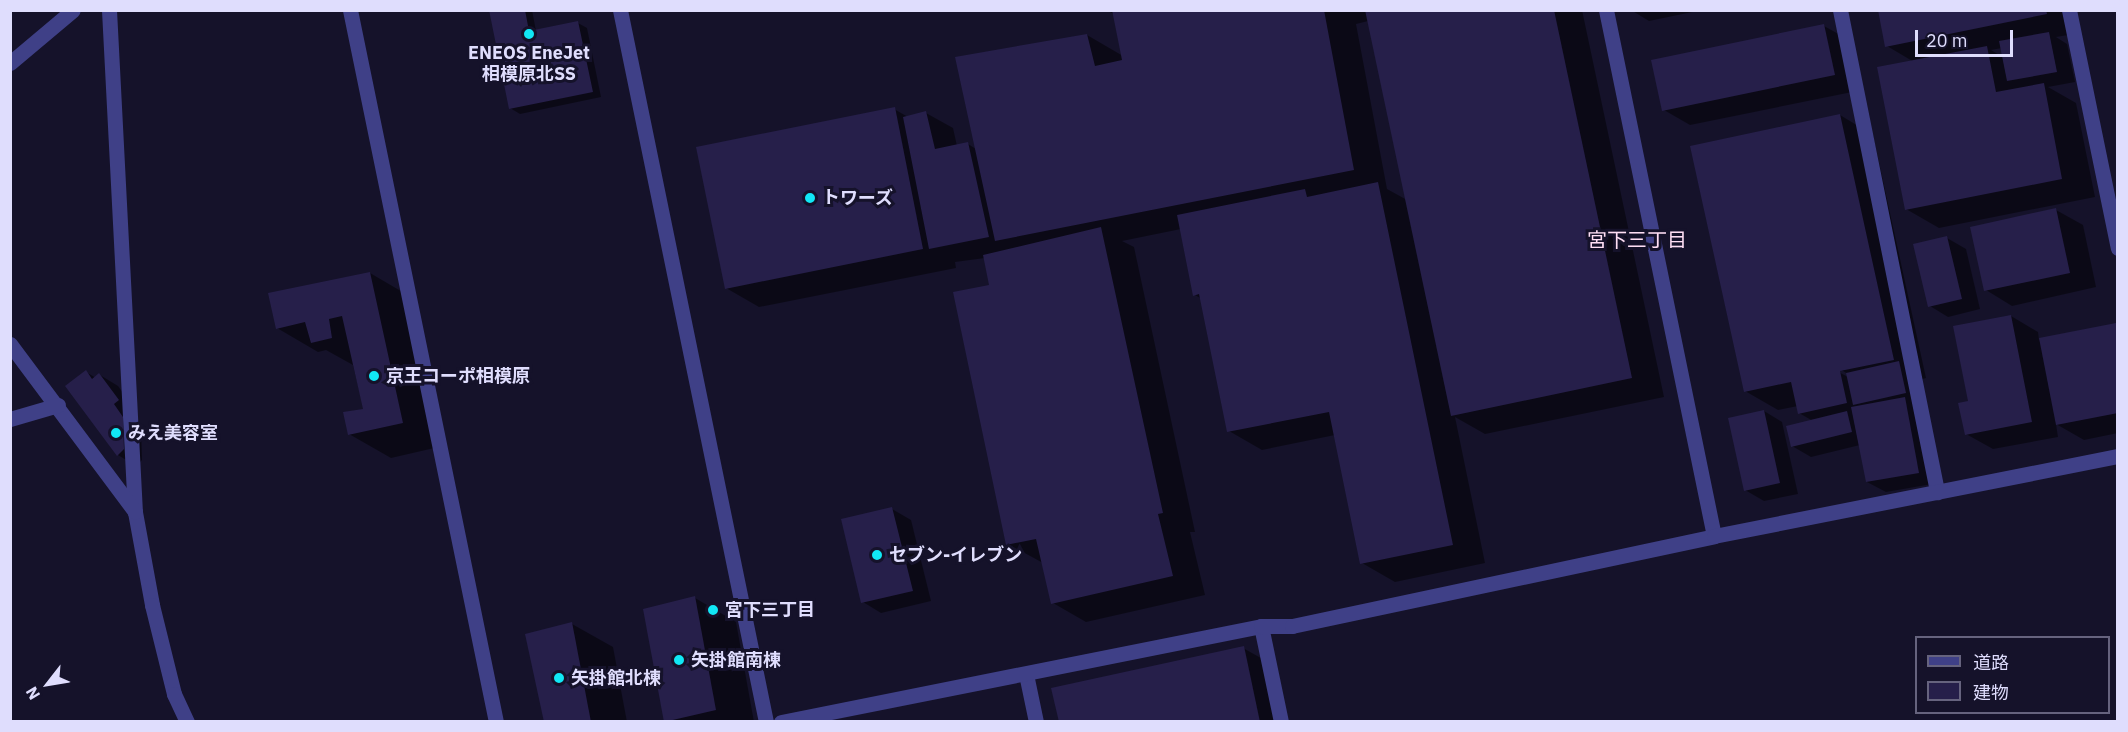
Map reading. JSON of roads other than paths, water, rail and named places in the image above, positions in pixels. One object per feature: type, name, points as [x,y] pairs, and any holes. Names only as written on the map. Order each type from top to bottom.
[{"type":"street","points":[[10,63],[74,10]]},
{"type":"street","points":[[110,10],[135,512],[160,638],[174,694],[187,722]]},
{"type":"street","points":[[350,10],[496,722]]},
{"type":"street","points":[[621,10],[766,722]]},
{"type":"street","points":[[1606,10],[1714,536]]},
{"type":"street","points":[[1840,10],[1937,492]]},
{"type":"street","points":[[2069,10],[2118,248]]},
{"type":"street","points":[[10,344],[58,405],[135,512]]},
{"type":"street","points":[[10,419],[58,405]]},
{"type":"street","points":[[781,722],[1261,626],[1292,626],[1714,536],[2118,456]]},
{"type":"street","points":[[1261,626],[1281,722]]},
{"type":"street","points":[[1026,674],[1036,722]]},
{"type":"place","name":"ENEOS EneJet 相模原北SS","points":[[529,34]]},
{"type":"place","name":"トワーズ","points":[[810,198]]},
{"type":"place","name":"京王コーポ相模原","points":[[374,376]]},
{"type":"place","name":"みえ美容室","points":[[116,433]]},
{"type":"place","name":"セブン-イレブン","points":[[877,555]]},
{"type":"place","name":"宮下三丁目","points":[[713,610]]},
{"type":"place","name":"矢掛館南棟","points":[[679,660]]},
{"type":"place","name":"矢掛館北棟","points":[[559,678]]},
{"type":"district","name":"宮下三丁目","points":[[1637,239]]}]
